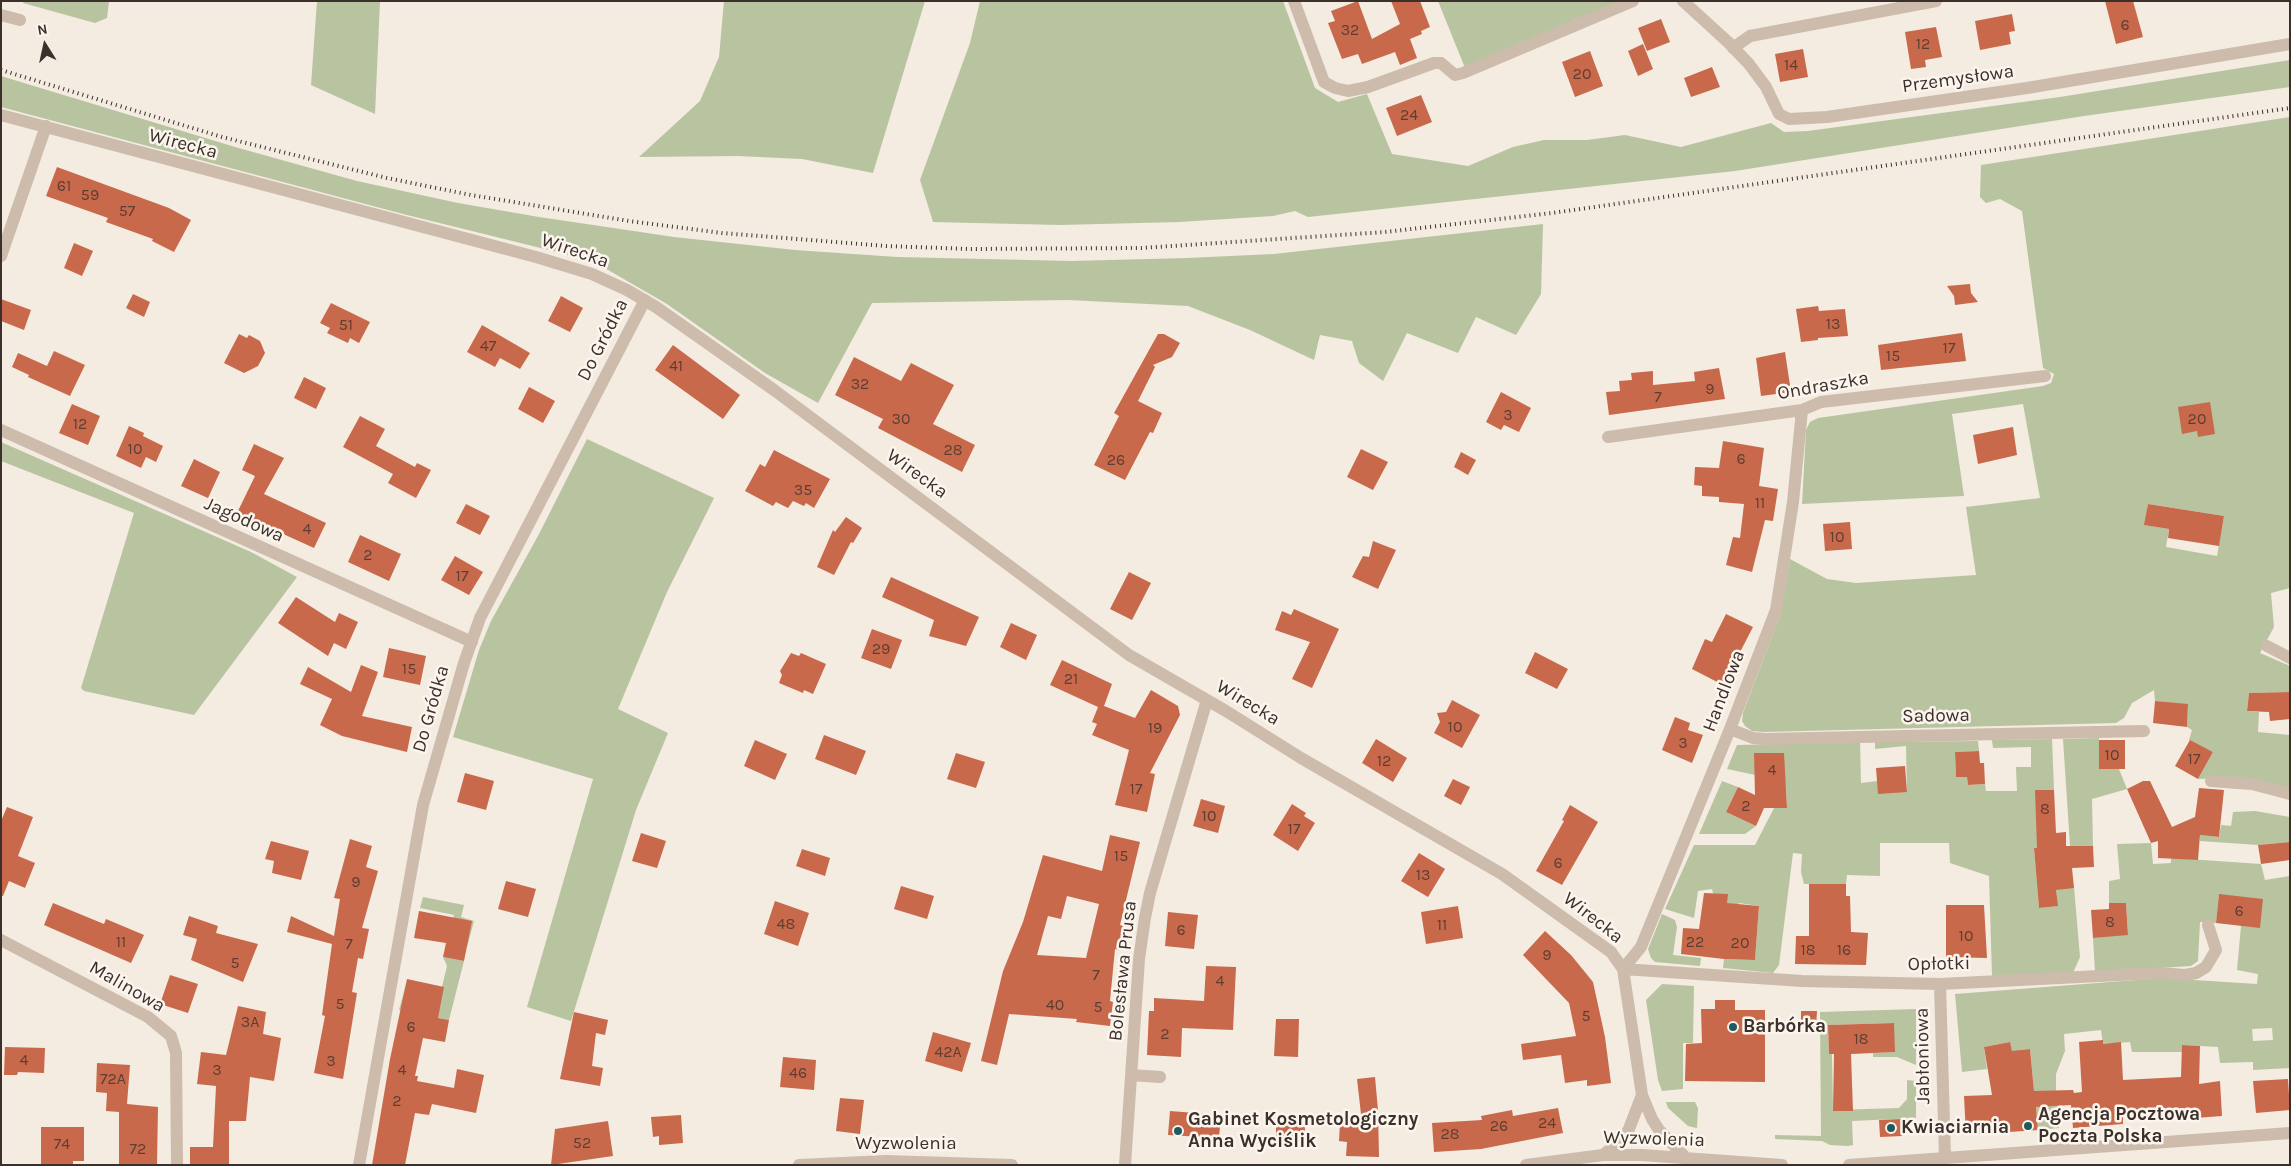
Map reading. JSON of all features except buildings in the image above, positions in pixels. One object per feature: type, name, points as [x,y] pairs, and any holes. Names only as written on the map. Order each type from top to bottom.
[{"type":"street","points":[[1294,1],[1324,82],[1335,88],[1348,91],[1368,87],[1434,63],[1441,63],[1455,75],[1463,73],[1633,1]]},
{"type":"street","name":"Przemysłowa","points":[[1683,1],[1733,48],[1766,87],[1780,114],[1789,119],[1827,117],[2027,88],[2290,44]]},
{"type":"street","points":[[1733,48],[1750,36],[1936,1]]},
{"type":"street","points":[[1,15],[20,20]]},
{"type":"street","name":"Wirecka","points":[[1,115],[536,257],[592,274],[645,300],[774,390],[1129,655],[1301,758],[1502,874],[1611,952],[1623,969],[1642,1095],[1652,1119],[1686,1158]]},
{"type":"street","points":[[1,256],[46,126]]},
{"type":"street","name":"Do Gródka","points":[[359,1165],[423,805],[472,642],[480,618],[645,300]]},
{"type":"street","name":"Ondraszka","points":[[1608,437],[1802,410],[1821,402],[2045,376]]},
{"type":"street","name":"Handlowa","points":[[1623,969],[1641,946],[1730,729],[1776,610],[1793,502],[1802,410]]},
{"type":"street","name":"Jagodowa","points":[[1,430],[472,642]]},
{"type":"street","points":[[2267,646],[2290,658]]},
{"type":"street","name":"Bolesława Prusa","points":[[1126,1165],[1140,958],[1146,909],[1207,700]]},
{"type":"street","name":"Sadowa","points":[[1730,729],[1753,738],[1765,739],[2144,731]]},
{"type":"street","points":[[2211,781],[2252,784],[2290,794]]},
{"type":"street","name":"Opłotki","points":[[1623,969],[1802,981],[1940,984],[2159,973],[2185,975],[2196,973],[2206,967],[2216,950],[2208,925]]},
{"type":"street","name":"Malinowa","points":[[1,940],[148,1017],[170,1036],[176,1053],[177,1165]]},
{"type":"street","name":"Jabłoniowa","points":[[1940,984],[1945,1158]]},
{"type":"street","points":[[1131,1075],[1160,1077]]},
{"type":"street","name":"Wirecka","points":[[1603,1155],[1622,1140],[1630,1129],[1642,1095]]},
{"type":"street","points":[[1849,1165],[2290,1133]]},
{"type":"street","name":"Wyzwolenia","points":[[1526,1165],[1603,1155],[1642,1155],[1782,1165]]},
{"type":"street","name":"Wyzwolenia","points":[[799,1165],[886,1161],[1012,1165]]},
{"type":"green space","points":[[24,1],[109,1],[107,18],[95,23],[23,3]]},
{"type":"green space","points":[[317,1],[380,1],[375,114],[311,85]]},
{"type":"green space","points":[[724,1],[925,1],[873,173],[802,159],[738,156],[639,157],[700,101],[719,57]]},
{"type":"green space","points":[[980,1],[1283,1],[1315,88],[1338,102],[1367,94],[1392,154],[1468,166],[1513,147],[1544,140],[1587,140],[1625,135],[1681,147],[1771,123],[1784,132],[1808,131],[2060,97],[2290,60],[2290,87],[2084,116],[1735,171],[1308,217],[1295,211],[1273,216],[1179,222],[1060,225],[933,222],[920,180],[970,43]]},
{"type":"green space","points":[[1438,1],[1623,1],[1465,68]]},
{"type":"green space","points":[[1,76],[235,147],[357,181],[458,203],[539,217],[674,237],[795,250],[897,257],[1072,261],[1187,258],[1274,254],[1543,224],[1541,294],[1516,335],[1476,317],[1458,353],[1407,333],[1383,381],[1359,363],[1352,341],[1320,335],[1314,360],[1250,330],[1188,306],[1068,300],[872,303],[818,403],[765,373],[667,304],[603,267],[565,254],[403,214],[1,107]]},
{"type":"green space","points":[[2290,117],[2290,588],[2271,593],[2274,627],[2260,653],[2290,666],[2290,692],[2249,693],[2247,711],[2259,712],[2258,732],[2290,735],[2290,788],[2239,777],[2198,779],[2213,752],[2189,740],[2192,730],[2187,727],[2188,705],[2155,701],[2154,690],[2132,703],[2124,718],[2116,723],[1764,732],[1752,731],[1742,721],[1743,713],[1781,613],[1790,559],[1827,579],[1856,583],[1976,575],[1966,507],[2040,498],[2023,404],[1952,414],[1964,496],[1802,504],[1806,430],[1810,422],[1818,418],[2043,386],[2051,383],[2054,374],[2043,368],[2022,211],[2000,199],[1986,203],[1980,197],[1981,165]],"holes":[[[2148,504],[2224,516],[2217,556],[2166,547],[2169,529],[2145,525]]]},
{"type":"green space","points":[[587,439],[714,498],[667,592],[618,709],[668,733],[636,810],[571,1021],[527,1007],[593,779],[453,737],[479,650],[491,621],[539,534]]},
{"type":"green space","points":[[1,442],[251,552],[297,577],[194,715],[84,691],[81,688],[134,513],[1,461]]},
{"type":"green space","points":[[2099,738],[2099,769],[2119,769],[2127,789],[2092,799],[2093,846],[2070,846],[2063,739]]},
{"type":"green space","points":[[2052,739],[2054,790],[2035,790],[2053,847],[2034,848],[2039,908],[2057,906],[2056,890],[2074,887],[2080,957],[2073,973],[1992,976],[1989,876],[1950,863],[1949,843],[1880,843],[1880,876],[1847,875],[1846,884],[1804,884],[1801,872],[1802,854],[1793,853],[1779,965],[1773,973],[1723,968],[1724,959],[1755,960],[1759,906],[1739,903],[1737,916],[1713,893],[1712,889],[1698,891],[1694,918],[1665,909],[1694,845],[1755,845],[1774,808],[1787,808],[1786,786],[1768,786],[1760,776],[1727,769],[1737,745],[1860,742],[1861,783],[1877,781],[1907,792],[1906,746],[1875,749],[1875,742],[1978,741],[1979,751],[1955,752],[1956,777],[1967,777],[1968,785],[1985,784],[1986,791],[2017,791],[2016,767],[2031,767],[2031,747],[1993,748],[1992,740]]},
{"type":"green space","points":[[1722,781],[1738,787],[1726,812],[1756,826],[1745,834],[1699,834]]},
{"type":"green space","points":[[2255,811],[2290,817],[2290,842],[2258,845],[2200,841],[2200,835],[2219,837],[2221,825],[2231,826],[2233,812]]},
{"type":"green space","points":[[2151,843],[2153,864],[2171,863],[2171,845],[2188,859],[2261,864],[2265,880],[2290,876],[2290,1068],[2253,1070],[2253,1062],[2220,1063],[2218,1047],[2182,1045],[2182,1052],[2132,1052],[2130,1042],[2103,1044],[2101,1030],[2064,1034],[2065,1051],[2056,1074],[2056,1091],[2034,1091],[2030,1049],[2021,1050],[2022,1064],[2014,1064],[2010,1042],[1984,1047],[1987,1069],[1962,1072],[1955,994],[2162,978],[2257,984],[2258,974],[2237,970],[2241,926],[2219,895],[2216,923],[2200,922],[2198,961],[2191,966],[2095,972],[2093,938],[2128,934],[2126,903],[2109,903],[2109,881],[2120,879],[2117,844]],"holes":[[[2272,1028],[2273,1040],[2253,1041],[2252,1029]]]},
{"type":"green space","points":[[423,897],[464,905],[461,917],[474,921],[467,947],[455,945],[450,932],[454,915],[420,908]]},
{"type":"green space","points":[[1662,914],[1675,920],[1677,927],[1673,955],[1701,958],[1700,966],[1655,962],[1651,958],[1648,949]]},
{"type":"green space","points":[[443,957],[464,961],[449,1020],[399,1010],[406,984],[441,991],[447,966]]},
{"type":"green space","points":[[1662,984],[1694,986],[1693,1043],[1683,1043],[1683,1089],[1662,1091],[1658,1080],[1646,1000]]},
{"type":"green space","points":[[1916,1009],[1916,1065],[1897,1057],[1873,1057],[1873,1053],[1894,1052],[1893,1023],[1828,1025],[1829,1054],[1832,1054],[1833,1110],[1899,1108],[1907,1099],[1907,1080],[1916,1081],[1916,1118],[1852,1121],[1853,1145],[1848,1146],[1830,1145],[1822,1141],[1775,1139],[1775,1135],[1821,1136],[1820,1012]]},
{"type":"green space","points":[[1666,1102],[1695,1102],[1698,1108],[1697,1128],[1688,1126],[1668,1108]]},
{"type":"green space","points":[[2057,1105],[2059,1128],[2038,1130],[2036,1107]]},
{"type":"railway","points":[[1,70],[222,137],[387,178],[471,195],[629,221],[722,233],[886,246],[970,249],[1141,248],[1385,232],[1552,213],[2290,108]]},
{"type":"place","name":"Barbórka","points":[[1733,1027]]},
{"type":"place","name":"Agencja Pocztowa Poczta Polska","points":[[2028,1126]]},
{"type":"place","name":"Kwiaciarnia","points":[[1891,1128]]},
{"type":"place","name":"Gabinet Kosmetologiczny Anna Wyciślik","points":[[1178,1131]]}]
